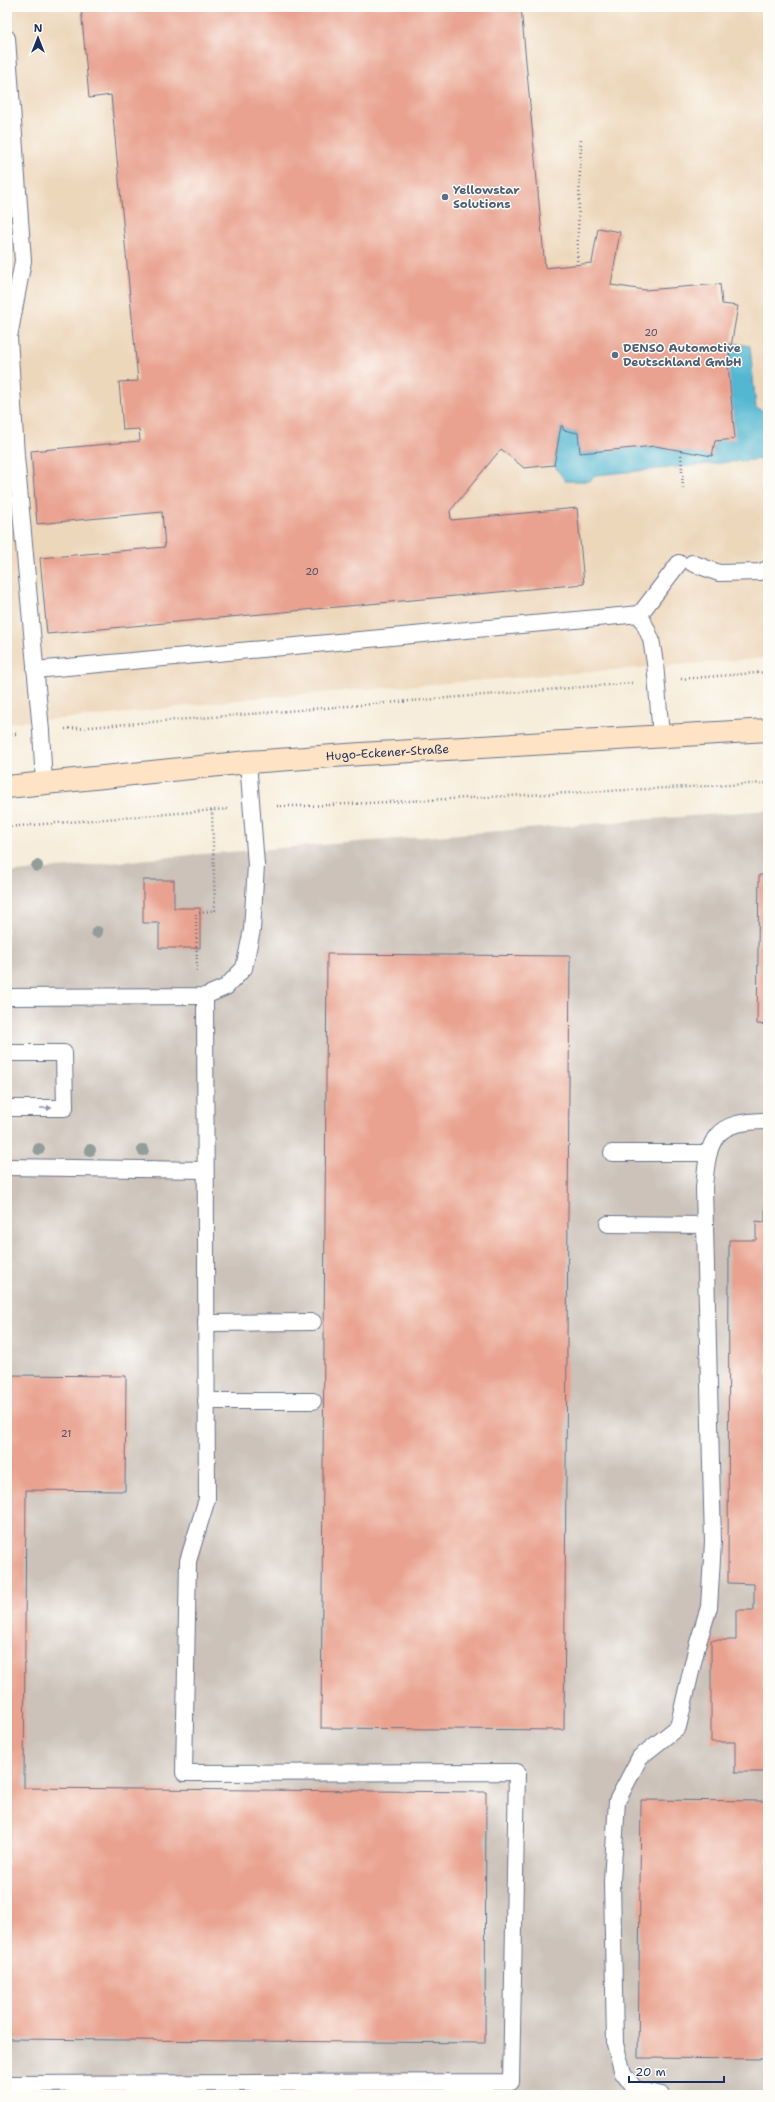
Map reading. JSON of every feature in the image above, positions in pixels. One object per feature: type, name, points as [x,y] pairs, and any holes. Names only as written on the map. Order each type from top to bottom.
[{"type":"main road","name":"Hugo-Eckener-Straße","points":[[7,787],[248,762],[768,730]]},
{"type":"lane","points":[[7,38],[23,261],[9,337],[16,456],[41,731],[44,783]]},
{"type":"lane","points":[[35,670],[640,614],[685,563],[719,573],[760,572],[768,569]]},
{"type":"lane","points":[[640,614],[651,639],[657,681],[662,736]]},
{"type":"lane","points":[[7,997],[201,996],[226,987],[244,968],[252,930],[256,865],[248,762]]},
{"type":"lane","points":[[7,2084],[511,2082],[517,1772],[184,1773],[188,1561],[207,1499],[206,1170],[201,996]]},
{"type":"lane","points":[[7,1053],[64,1053],[65,1108],[7,1108]]},
{"type":"lane","points":[[662,2095],[636,2089],[623,2073],[616,2044],[613,1874],[617,1801],[640,1757],[678,1727],[697,1646],[709,1607],[712,1542],[704,1188],[708,1153],[718,1134],[730,1124],[749,1120],[768,1120]]},
{"type":"lane","points":[[612,1153],[708,1153]]},
{"type":"lane","points":[[7,1167],[206,1170]]},
{"type":"lane","points":[[608,1224],[705,1225]]},
{"type":"lane","points":[[206,1323],[313,1322]]},
{"type":"lane","points":[[206,1401],[313,1401]]},
{"type":"path","points":[[577,264],[581,139]]},
{"type":"path","points":[[681,451],[683,490]]},
{"type":"path","points":[[7,734],[768,672]]},
{"type":"path","points":[[7,827],[252,807],[308,806],[768,783]]},
{"type":"path","points":[[201,996],[196,914],[215,910],[212,810]]},
{"type":"shaded area","points":[[7,7],[768,7],[768,658],[254,698],[112,715],[7,723]]},
{"type":"shaded area","points":[[768,810],[768,2095],[7,2095],[7,873],[191,855]]},
{"type":"water","points":[[732,343],[750,346],[756,408],[768,412],[768,457],[763,459],[595,475],[590,481],[565,481],[554,465],[561,426],[563,426],[563,430],[578,433],[580,453],[655,446],[712,456]]},
{"type":"building","points":[[81,7],[521,7],[545,268],[592,263],[598,228],[620,232],[611,285],[645,290],[720,284],[722,304],[738,306],[728,364],[735,439],[715,441],[712,456],[655,446],[580,453],[578,433],[563,430],[563,426],[561,426],[554,465],[524,468],[501,449],[450,511],[451,520],[577,508],[584,584],[47,634],[40,558],[165,547],[162,512],[37,524],[31,451],[140,441],[139,429],[123,430],[119,382],[138,381],[111,95],[89,98]]},
{"type":"building","points":[[759,875],[768,875],[768,1025],[757,1024]]},
{"type":"building","points":[[143,880],[174,880],[174,908],[200,908],[200,948],[159,948],[159,923],[143,923]]},
{"type":"building","points":[[327,954],[570,956],[564,1730],[321,1728]]},
{"type":"building","points":[[766,1136],[768,1136],[768,1772],[735,1772],[735,1742],[711,1742],[711,1640],[736,1640],[736,1610],[754,1610],[754,1584],[728,1583],[729,1240],[756,1240],[756,1221],[765,1222]]},
{"type":"building","points":[[7,1375],[126,1376],[125,1491],[26,1490],[24,1788],[486,1792],[485,2043],[7,2039]]},
{"type":"building","points":[[641,1800],[768,1801],[768,2059],[638,2058]]},
{"type":"place","name":"Yellowstar Solutions","points":[[445,197]]},
{"type":"place","name":"DENSO Automotive Deutschland GmbH","points":[[615,355]]}]
